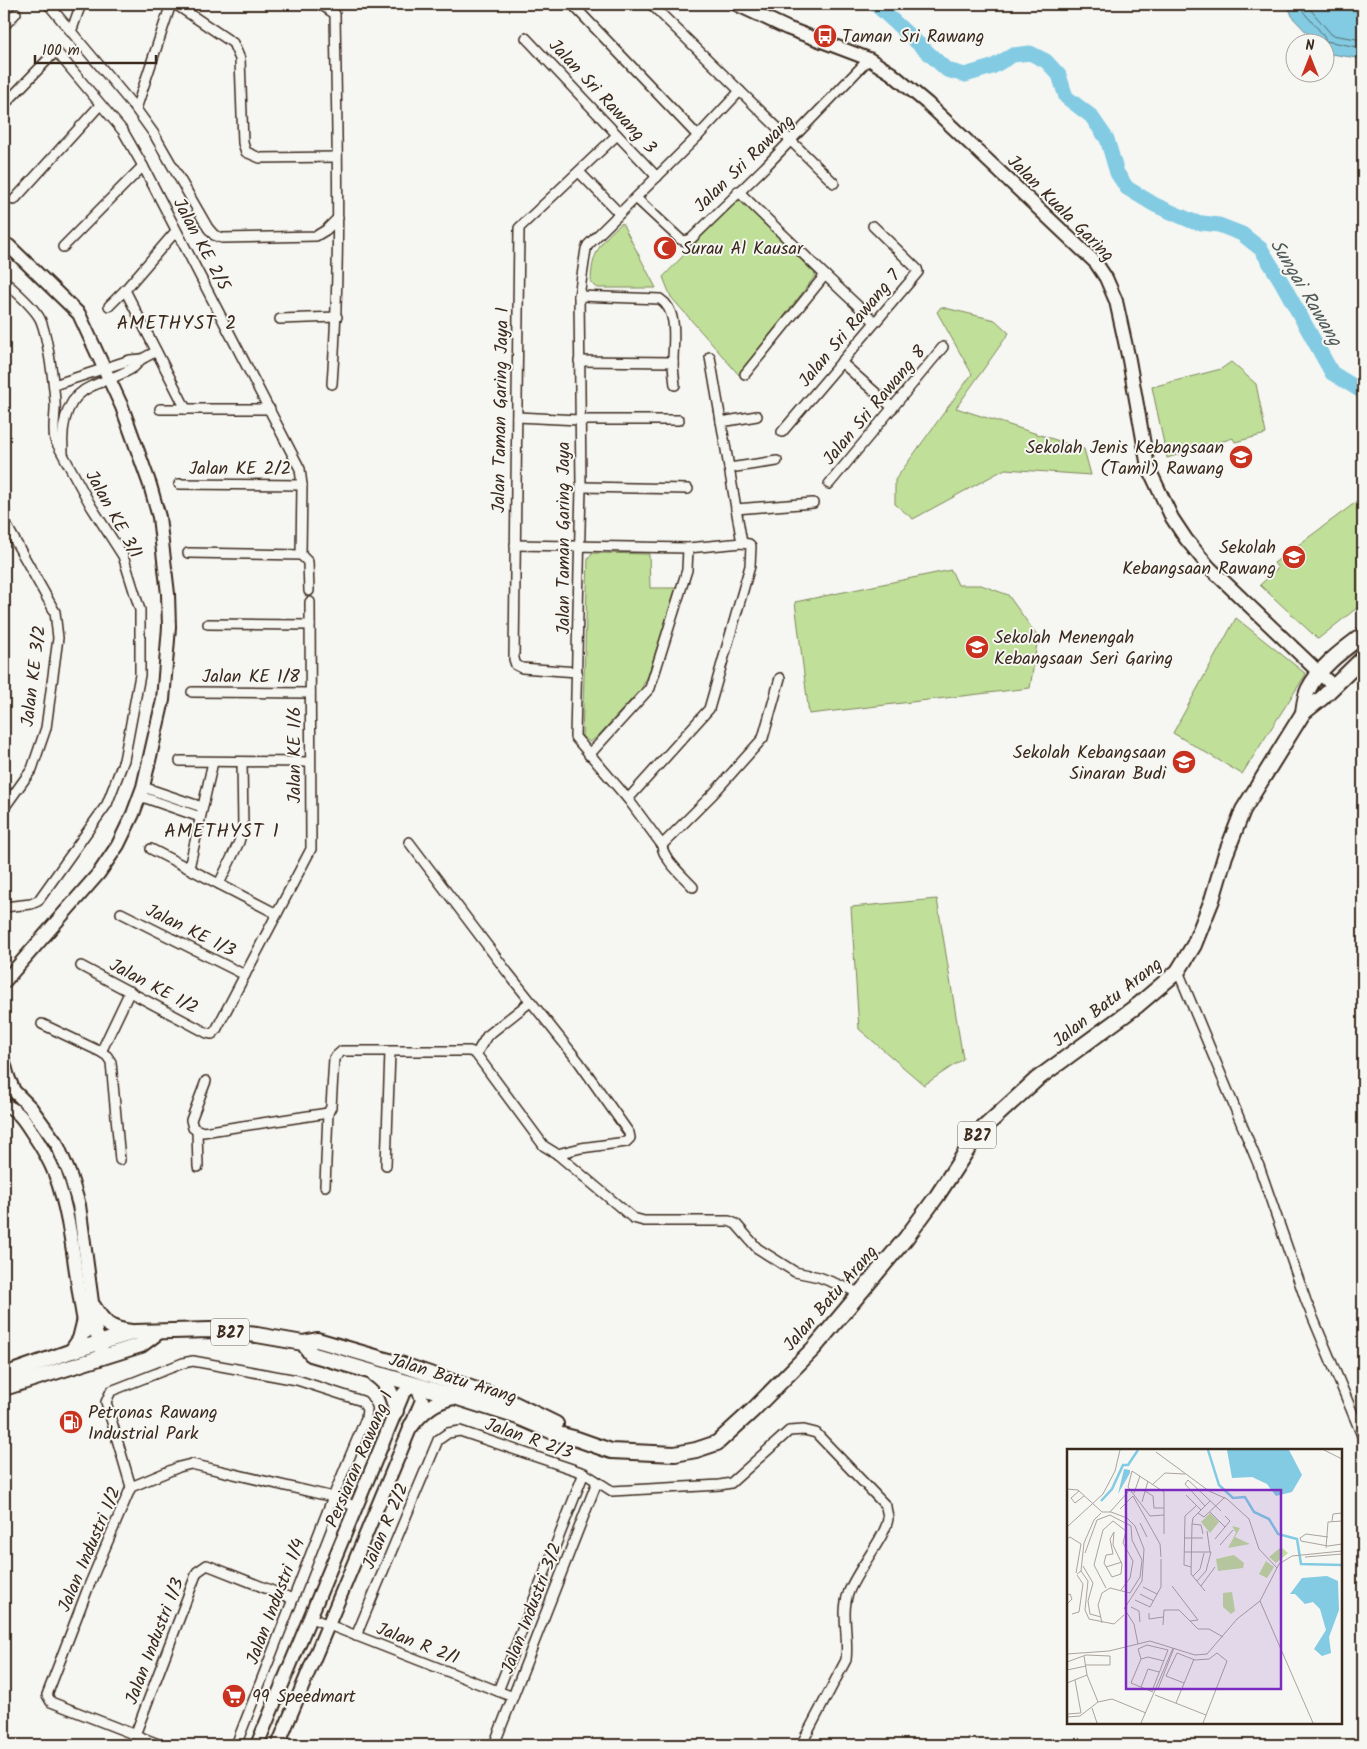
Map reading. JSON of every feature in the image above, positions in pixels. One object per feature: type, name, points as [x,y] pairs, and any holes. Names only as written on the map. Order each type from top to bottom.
[{"type":"main road","name":"Jalan Batu Arang","points":[[1303,713],[1307,691],[1320,672],[1363,635]]},
{"type":"main road","name":"Jalan Batu Arang","points":[[4,1375],[135,1332],[210,1330],[257,1335],[303,1343],[311,1354],[518,1417],[558,1434],[611,1451],[666,1453],[696,1450],[717,1442],[753,1410],[814,1348],[906,1238],[937,1196],[979,1132],[1037,1079],[1138,1005],[1178,971],[1194,945],[1212,900],[1225,856],[1243,810],[1303,713],[1363,658]]},
{"type":"main road","points":[[93,1306],[101,1319],[108,1325],[117,1330],[135,1332]]},
{"type":"main road","points":[[72,1352],[80,1339],[84,1324]]},
{"type":"main road","points":[[4,1388],[141,1345],[157,1332]]},
{"type":"main road","points":[[303,1343],[317,1340],[403,1365],[509,1401],[561,1426],[578,1439]]},
{"type":"main road","points":[[403,1365],[413,1374],[418,1385],[440,1377]]},
{"type":"main road","points":[[372,1372],[385,1382],[392,1395],[396,1411]]},
{"type":"main road","points":[[411,1426],[429,1406],[442,1399],[455,1397]]},
{"type":"street","points":[[48,4],[136,109],[154,134],[208,228],[214,235],[222,238],[316,236],[326,230],[338,218]]},
{"type":"street","points":[[71,32],[81,4]]},
{"type":"street","points":[[136,109],[170,4]]},
{"type":"street","points":[[175,4],[233,43],[238,51],[240,59],[243,143],[246,152],[260,158],[337,157]]},
{"type":"street","points":[[320,4],[335,14],[338,218],[337,317],[332,384]]},
{"type":"street","points":[[572,4],[698,136]]},
{"type":"street","points":[[652,4],[834,183]]},
{"type":"street","name":"Jalan Kuala Garing","points":[[736,4],[787,28],[869,59],[890,73],[928,104],[1096,263],[1106,278],[1116,302],[1129,360],[1148,466],[1172,518],[1209,567],[1333,686]]},
{"type":"street","points":[[4,26],[16,13]]},
{"type":"street","name":"Jalan Sri Rawang 3","points":[[526,38],[657,177]]},
{"type":"street","name":"Jalan KE 2/5","points":[[4,105],[56,51],[123,131],[270,409],[300,470],[302,485],[301,555]]},
{"type":"street","name":"Jalan Sri Rawang","points":[[636,198],[680,239],[691,238],[791,142],[869,59]]},
{"type":"street","name":"Jalan Taman Garing Jaya","points":[[693,887],[668,859],[662,849],[662,845],[628,799],[575,737],[581,487],[579,296],[586,249],[592,240],[698,136],[740,91]]},
{"type":"street","points":[[14,200],[100,105]]},
{"type":"street","name":"Jalan Taman Garing Jaya 1","points":[[578,672],[522,668],[516,665],[514,659],[519,228],[617,135]]},
{"type":"street","points":[[63,247],[143,166]]},
{"type":"street","points":[[579,172],[619,214]]},
{"type":"street","points":[[738,191],[824,275],[876,322]]},
{"type":"street","name":"Jalan Sri Rawang 7","points":[[782,432],[918,272],[873,226]]},
{"type":"street","points":[[109,306],[176,231]]},
{"type":"street","points":[[4,243],[79,314],[122,407],[153,493],[159,517],[168,594],[169,627],[163,700],[142,792],[118,845],[99,873],[4,982]]},
{"type":"street","points":[[745,374],[824,275]]},
{"type":"street","name":"Jalan KE 3/1","points":[[4,281],[20,295],[40,318],[54,385],[56,415],[53,430],[55,440],[91,506],[123,556],[140,610],[140,675],[124,760],[107,804],[38,901],[31,904],[4,907]]},
{"type":"street","points":[[125,290],[186,409]]},
{"type":"street","points":[[579,296],[660,299],[665,302],[673,321],[675,385]]},
{"type":"street","points":[[280,319],[337,317]]},
{"type":"street","name":"Jalan Sri Rawang 8","points":[[829,484],[943,347]]},
{"type":"street","points":[[54,385],[134,368],[141,359],[156,351]]},
{"type":"street","points":[[710,358],[742,543]]},
{"type":"street","points":[[579,362],[673,362]]},
{"type":"street","points":[[841,362],[893,408]]},
{"type":"street","points":[[64,457],[62,439],[70,404],[78,394],[107,374]]},
{"type":"street","points":[[160,409],[270,409]]},
{"type":"street","points":[[721,422],[757,416]]},
{"type":"street","points":[[517,417],[580,420],[679,420]]},
{"type":"street","points":[[729,468],[777,461]]},
{"type":"street","name":"Jalan KE 2/2","points":[[179,484],[302,485]]},
{"type":"street","points":[[581,487],[688,489]]},
{"type":"street","points":[[736,509],[813,503]]},
{"type":"street","name":"Jalan KE 3/2","points":[[4,521],[55,612],[58,638],[46,728],[32,769],[4,808]]},
{"type":"street","points":[[515,545],[688,548],[747,543],[751,546],[750,566],[709,709],[628,799]]},
{"type":"street","points":[[589,755],[650,688],[687,570],[688,548]]},
{"type":"street","points":[[188,553],[301,555],[308,562],[309,591]]},
{"type":"street","name":"Jalan KE 1/6","points":[[212,1034],[216,1030],[311,849],[310,602]]},
{"type":"street","points":[[208,624],[310,625]]},
{"type":"street","points":[[662,845],[713,794],[763,738],[780,678]]},
{"type":"street","name":"Jalan KE 1/8","points":[[192,692],[310,693]]},
{"type":"street","points":[[180,761],[310,762]]},
{"type":"street","points":[[189,868],[213,762]]},
{"type":"street","points":[[219,884],[239,842],[243,827],[242,762]]},
{"type":"street","points":[[142,792],[202,807]]},
{"type":"street","points":[[142,792],[200,817]]},
{"type":"street","points":[[409,842],[530,1002],[579,1062],[629,1133],[630,1138],[626,1142],[581,1148],[557,1154]]},
{"type":"street","points":[[151,849],[277,914]]},
{"type":"street","name":"Jalan KE 1/3","points":[[121,914],[245,975]]},
{"type":"street","name":"Jalan KE 1/2","points":[[81,966],[212,1034]]},
{"type":"street","points":[[1178,971],[1259,1166],[1306,1301],[1363,1438]]},
{"type":"street","points":[[101,1052],[130,991]]},
{"type":"street","points":[[476,1054],[487,1036],[530,1002]]},
{"type":"street","points":[[42,1024],[101,1052],[111,1062],[120,1160]]},
{"type":"street","points":[[325,1186],[328,1113],[331,1107],[334,1058],[337,1054],[342,1052],[470,1051],[476,1054],[544,1146],[557,1154],[633,1218],[644,1221],[729,1221],[736,1224],[757,1248],[795,1272],[819,1277],[860,1293]]},
{"type":"street","points":[[386,1165],[390,1052]]},
{"type":"street","points":[[4,1062],[6,1083],[31,1108],[57,1144],[70,1175],[79,1205],[93,1306],[94,1344]]},
{"type":"street","points":[[206,1080],[191,1120],[193,1128],[203,1132],[328,1113]]},
{"type":"street","points":[[4,1105],[10,1107],[22,1117],[40,1145],[55,1174],[65,1208],[84,1324],[99,1359]]},
{"type":"street","points":[[197,1130],[198,1167]]},
{"type":"street","name":"Jalan Industri 1/4","points":[[131,1487],[106,1402],[108,1395],[111,1391],[182,1364],[193,1362],[297,1380],[362,1401],[367,1409],[366,1418],[236,1745]]},
{"type":"street","name":"Persiaran Rawang 1","points":[[258,1745],[403,1394],[409,1388],[418,1385],[422,1400],[278,1745]]},
{"type":"street","name":"Jalan R 2/3","points":[[448,1433],[460,1431],[584,1473],[612,1491],[731,1483],[789,1431],[804,1430],[816,1433],[886,1506],[888,1518],[884,1530],[847,1595],[848,1648],[846,1660],[801,1745]]},
{"type":"street","name":"Jalan R 2/2","points":[[356,1636],[438,1440],[448,1433]]},
{"type":"street","name":"Jalan Industri 1/2","points":[[161,1745],[51,1702],[47,1694],[88,1588],[131,1487],[191,1464],[333,1497],[356,1507]]},
{"type":"street","points":[[498,1691],[584,1473]]},
{"type":"street","name":"Jalan Industri 3/2","points":[[494,1745],[597,1482]]},
{"type":"street","name":"Jalan Industri 1/3","points":[[135,1735],[198,1572],[207,1565],[294,1599]]},
{"type":"street","name":"Jalan R 2/1","points":[[311,1618],[513,1697]]},
{"type":"green space","points":[[739,197],[816,275],[739,375],[671,297],[663,277]]},
{"type":"green space","points":[[622,223],[656,288],[598,288],[591,283],[593,264],[599,248],[608,235]]},
{"type":"green space","points":[[941,307],[995,320],[1009,333],[956,408],[1084,449],[1091,475],[1005,469],[913,519],[895,504],[895,480],[972,374],[937,312]]},
{"type":"green space","points":[[1231,362],[1256,384],[1266,434],[1235,442],[1233,438],[1167,458],[1152,387],[1221,369]]},
{"type":"green space","points":[[1363,497],[1363,603],[1318,639],[1260,585],[1278,568],[1274,563]]},
{"type":"green space","points":[[593,553],[649,554],[650,588],[676,588],[648,676],[641,689],[597,737],[590,742],[582,737],[588,559]]},
{"type":"green space","points":[[951,570],[958,585],[981,585],[1008,595],[1038,637],[1030,688],[809,714],[795,602]]},
{"type":"green space","points":[[1236,618],[1306,674],[1242,774],[1173,733]]},
{"type":"green space","points":[[937,899],[963,1059],[924,1085],[859,1029],[851,907]]},
{"type":"water","points":[[1287,4],[1363,4],[1363,59],[1334,54],[1334,32],[1306,32],[1293,18]]},
{"type":"waterway","name":"Sungai Rawang","points":[[875,4],[947,70],[965,75],[992,67],[1013,55],[1030,53],[1046,61],[1059,75],[1066,97],[1091,116],[1107,139],[1117,173],[1127,188],[1155,205],[1194,222],[1219,225],[1242,234],[1261,249],[1332,373],[1363,392]]},
{"type":"place","name":"Taman Sri Rawang","points":[[825,36]]},
{"type":"place","name":"Surau Al Kausar","points":[[665,248]]},
{"type":"place","name":"Sekolah Jenis Kebangsaan (Tamil) Rawang","points":[[1241,457]]},
{"type":"place","name":"Sekolah Kebangsaan Rawang","points":[[1294,557]]},
{"type":"place","name":"Sekolah Menengah Kebangsaan Seri Garing","points":[[977,647]]},
{"type":"place","name":"Sekolah Kebangsaan Sinaran Budi","points":[[1184,762]]},
{"type":"place","name":"Petronas Rawang Industrial Park","points":[[71,1422]]},
{"type":"place","name":"99 Speedmart","points":[[234,1696]]},
{"type":"district","name":"AMETHYST 2","points":[[177,322]]},
{"type":"district","name":"AMETHYST 1","points":[[222,830]]}]
